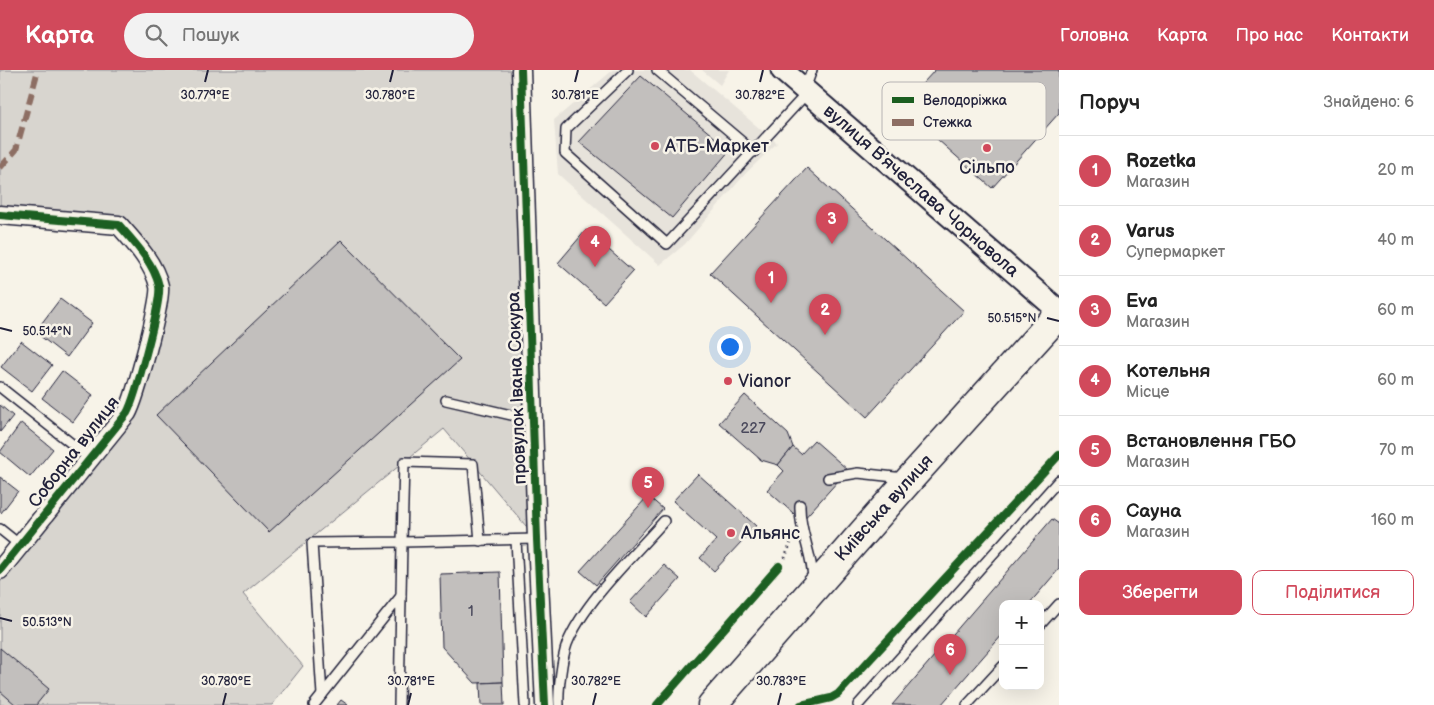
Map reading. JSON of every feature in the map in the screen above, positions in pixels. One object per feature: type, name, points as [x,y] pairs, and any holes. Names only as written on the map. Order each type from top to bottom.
[{"type":"main road","name":"Київська вулиця","points":[[712,705],[813,588],[1059,313]]},
{"type":"street","name":"провулок Івана Сокура","points":[[520,70],[545,705]]},
{"type":"street","name":"вулиця Вʼячеслава Чорновола","points":[[782,70],[1059,313]]},
{"type":"street","name":"Соборна вулиця","points":[[0,215],[119,225],[144,255],[159,285],[159,295],[136,392],[127,413],[92,459],[0,570]]},
{"type":"lane","points":[[628,70],[566,129],[565,153],[667,244],[754,152],[806,91],[812,70]]},
{"type":"lane","points":[[657,70],[754,152]]},
{"type":"lane","points":[[0,387],[92,459]]},
{"type":"lane","points":[[446,400],[533,420]]},
{"type":"lane","points":[[399,705],[404,462],[473,464],[480,541]]},
{"type":"lane","points":[[828,478],[858,473],[888,475],[909,480]]},
{"type":"lane","points":[[858,705],[1058,483]]},
{"type":"lane","points":[[800,505],[800,522],[812,558],[813,588]]},
{"type":"lane","points":[[559,705],[567,645],[577,626],[600,593],[664,521]]},
{"type":"lane","points":[[0,529],[20,545]]},
{"type":"lane","points":[[322,695],[312,544],[537,539]]},
{"type":"lane","points":[[516,540],[525,705]]},
{"type":"lane","points":[[314,705],[401,596]]},
{"type":"lane","points":[[1044,621],[1059,604]]},
{"type":"lane","points":[[967,705],[999,670]]},
{"type":"path","points":[[785,558],[791,542]]},
{"type":"shaded area","points":[[0,70],[521,70],[537,539],[444,429],[243,594],[303,666],[272,705],[0,705],[0,570],[122,421],[159,295],[119,225],[0,215]]},
{"type":"shaded area","points":[[613,70],[690,70],[777,143],[746,173],[685,244],[660,265],[558,174],[554,120]]},
{"type":"shaded area","points":[[702,70],[729,70],[720,85]]},
{"type":"building","points":[[935,70],[1059,70],[1059,113],[1046,128],[1046,82],[924,82]]},
{"type":"building","name":"АТБ-Маркет","points":[[641,76],[730,150],[672,218],[579,142]]},
{"type":"building","points":[[938,140],[1035,140],[992,188]]},
{"type":"building","points":[[807,168],[964,311],[867,417],[710,273]]},
{"type":"building","points":[[586,230],[633,271],[604,303],[558,263]]},
{"type":"building","points":[[341,240],[460,360],[269,532],[156,415]]},
{"type":"building","points":[[60,299],[92,323],[67,357],[35,332]]},
{"type":"building","points":[[21,341],[52,365],[32,391],[1,367]]},
{"type":"building","points":[[62,371],[93,395],[73,422],[42,398]]},
{"type":"building","points":[[745,395],[788,434],[793,447],[778,465],[761,460],[719,423]]},
{"type":"building","points":[[0,405],[13,416],[0,432]]},
{"type":"building","points":[[21,423],[53,449],[30,477],[0,452]]},
{"type":"building","points":[[814,440],[848,470],[802,521],[767,490],[784,471],[778,465],[793,447],[801,454]]},
{"type":"building","points":[[698,474],[756,526],[714,571],[700,558],[716,540],[673,501]]},
{"type":"building","points":[[0,477],[18,491],[1,513],[0,512]]},
{"type":"building","points":[[648,496],[663,509],[596,585],[580,571]]},
{"type":"building","points":[[1052,519],[1059,524],[1059,569],[1032,600],[999,600],[999,639],[941,705],[892,705]]},
{"type":"building","points":[[664,565],[680,579],[646,617],[630,602]]},
{"type":"building","points":[[500,572],[503,682],[475,683],[442,647],[440,574]]},
{"type":"building","points":[[0,648],[49,689],[36,705],[16,705],[0,691]]},
{"type":"building","points":[[503,682],[504,705],[481,705],[480,683]]},
{"type":"building","points":[[341,700],[348,705],[337,705]]},
{"type":"marked path","points":[[0,168],[16,150],[38,70]]},
{"type":"cycle path","points":[[521,70],[537,539],[545,705]]},
{"type":"cycle path","points":[[0,215],[119,225],[148,261],[159,286],[159,295],[147,349],[127,413],[0,570]]},
{"type":"cycle path","points":[[801,705],[831,698],[838,694],[1059,455]]},
{"type":"cycle path","points":[[657,705],[779,566]]},
{"type":"place","name":"АТБ-Маркет","points":[[655,146]]},
{"type":"place","name":"Сільпо","points":[[987,148]]},
{"type":"place","name":"Eva","points":[[832,244]]},
{"type":"place","name":"Котельня","points":[[595,267]]},
{"type":"place","name":"Rozetka","points":[[771,303]]},
{"type":"place","name":"Varus","points":[[825,335]]},
{"type":"place","name":"Vianor","points":[[728,381]]},
{"type":"place","name":"Встановлення ГБО","points":[[648,508]]},
{"type":"place","name":"Альянс","points":[[731,533]]},
{"type":"place","name":"Сауна","points":[[950,675]]}]
